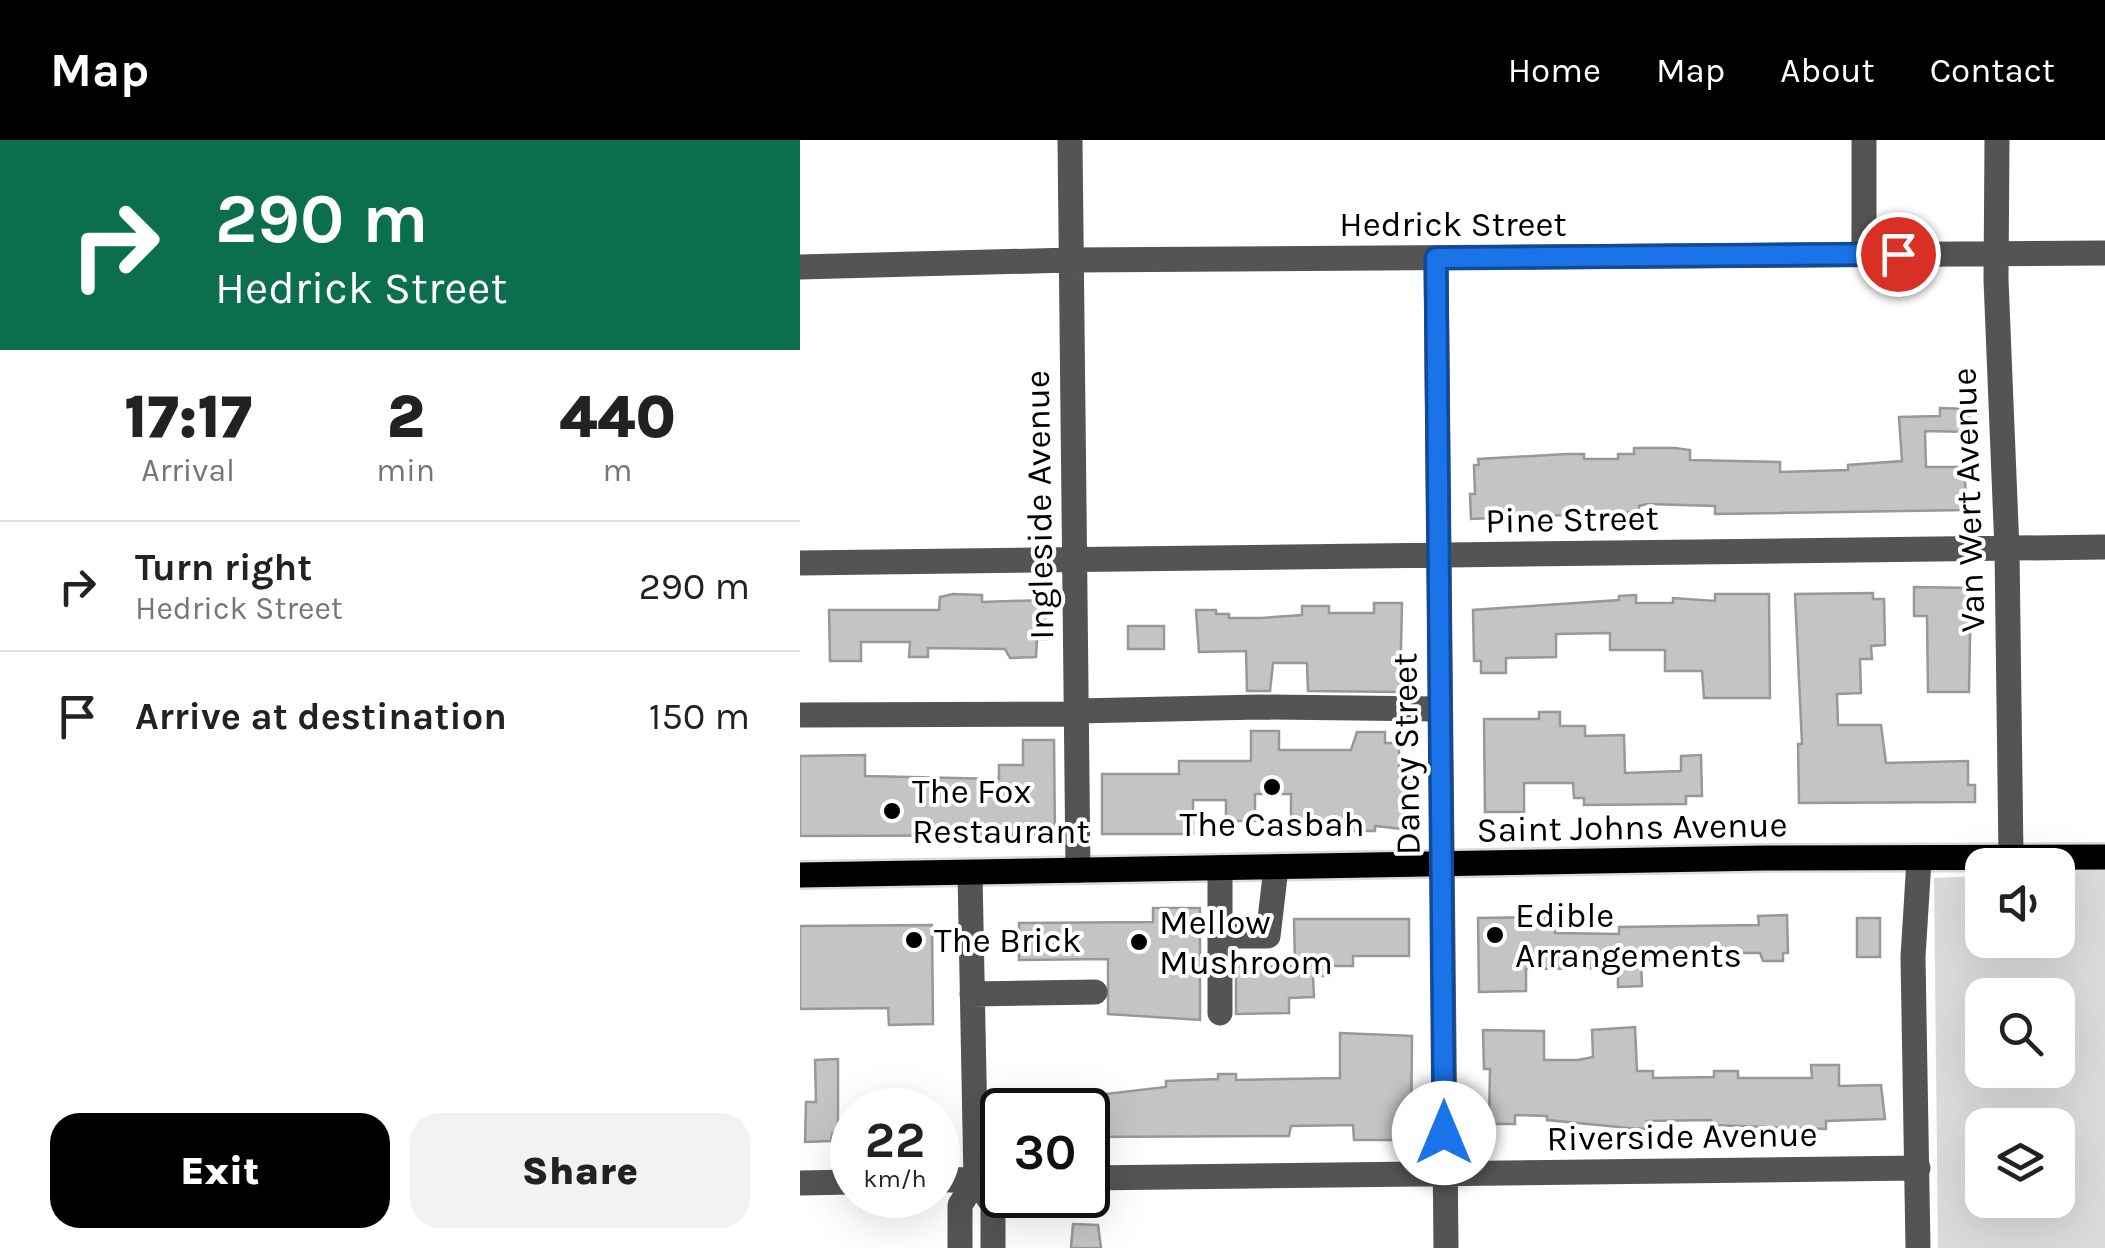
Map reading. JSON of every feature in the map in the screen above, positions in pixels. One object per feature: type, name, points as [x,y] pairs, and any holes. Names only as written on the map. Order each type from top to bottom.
[{"type":"main road","name":"Saint Johns Avenue","points":[[2075,857],[2105,857]]},
{"type":"main road","name":"Saint Johns Avenue","points":[[800,875],[1766,858],[1965,858]]},
{"type":"street","name":"Ingleside Avenue","points":[[1070,140],[1078,870]]},
{"type":"street","points":[[1864,140],[1864,254]]},
{"type":"street","name":"Van Wert Avenue","points":[[1997,140],[1996,254],[2007,550],[2011,848]]},
{"type":"street","name":"Hedrick Street","points":[[800,267],[1071,260],[2105,253]]},
{"type":"street","name":"Dancy Street","points":[[1436,258],[1446,1248]]},
{"type":"street","name":"Pine Street","points":[[800,563],[2105,547]]},
{"type":"street","points":[[800,715],[1260,706],[1440,709]]},
{"type":"street","points":[[1918,1248],[1914,957],[1919,860]]},
{"type":"street","points":[[1220,868],[1220,1014]]},
{"type":"street","points":[[1220,936],[1268,936],[1276,868]]},
{"type":"street","points":[[970,872],[976,1180],[993,1205],[994,1248]]},
{"type":"street","points":[[972,994],[1095,992]]},
{"type":"street","name":"Riverside Avenue","points":[[1110,1178],[1918,1168]]},
{"type":"street","points":[[960,1180],[980,1180]]},
{"type":"street","points":[[960,1248],[960,1205],[976,1180]]},
{"type":"street","points":[[800,1183],[830,1182]]},
{"type":"shaded area","points":[[2105,871],[2105,1248],[1938,1248],[1934,878],[1965,877],[1965,958],[2075,958],[2075,872]]},
{"type":"building","points":[[1940,408],[1970,409],[1969,432],[1925,431],[1926,467],[1964,467],[1967,510],[1715,514],[1715,506],[1647,504],[1639,506],[1639,512],[1471,519],[1470,494],[1475,494],[1474,465],[1479,465],[1478,459],[1584,454],[1584,459],[1618,459],[1618,454],[1634,454],[1634,448],[1675,448],[1690,450],[1690,460],[1780,462],[1780,472],[1848,470],[1848,465],[1902,461],[1899,417],[1940,416]]},
{"type":"building","points":[[1914,587],[1971,588],[1969,692],[1928,692],[1927,616],[1914,616]]},
{"type":"building","points":[[1873,593],[1873,599],[1884,599],[1885,645],[1871,646],[1872,659],[1860,659],[1861,693],[1837,694],[1838,725],[1881,725],[1886,763],[1968,761],[1968,785],[1975,785],[1975,802],[1799,803],[1798,744],[1802,744],[1795,594]]},
{"type":"building","points":[[1715,594],[1769,594],[1770,698],[1704,698],[1702,671],[1665,671],[1665,650],[1610,650],[1610,633],[1556,634],[1556,657],[1506,658],[1506,673],[1481,673],[1481,661],[1474,661],[1473,610],[1619,600],[1619,596],[1636,595],[1636,603],[1673,603],[1673,598],[1715,601]]},
{"type":"building","points":[[982,595],[982,602],[1045,600],[1046,639],[1037,639],[1036,657],[1010,658],[1005,649],[928,648],[928,657],[909,657],[910,642],[861,642],[861,661],[830,661],[829,610],[939,610],[940,597]]},
{"type":"building","points":[[1374,603],[1402,603],[1400,692],[1308,691],[1307,663],[1273,663],[1270,691],[1247,691],[1246,651],[1199,652],[1196,610],[1216,610],[1216,614],[1229,614],[1229,618],[1261,618],[1302,615],[1302,606],[1329,606],[1329,613],[1374,613]]},
{"type":"building","points":[[1128,626],[1164,626],[1164,649],[1128,649]]},
{"type":"building","points":[[1539,712],[1560,712],[1560,726],[1585,726],[1585,736],[1624,735],[1625,773],[1681,771],[1681,756],[1701,755],[1702,796],[1686,796],[1686,804],[1584,805],[1584,798],[1574,798],[1573,783],[1524,783],[1524,812],[1485,812],[1484,719],[1539,719]]},
{"type":"building","points":[[1251,731],[1279,731],[1279,750],[1351,750],[1357,732],[1385,732],[1385,743],[1399,743],[1399,781],[1412,784],[1405,796],[1403,829],[1375,826],[1375,831],[1338,831],[1338,824],[1291,824],[1291,794],[1255,794],[1255,821],[1226,821],[1226,800],[1193,800],[1193,834],[1102,834],[1102,774],[1179,774],[1179,761],[1251,761]]},
{"type":"building","points":[[1023,740],[1054,740],[1055,835],[800,836],[800,756],[865,755],[865,776],[999,779],[999,765],[1023,765]]},
{"type":"building","points":[[1153,908],[1200,908],[1200,1020],[1108,1014],[1108,959],[1019,960],[1019,923],[1153,922]]},
{"type":"building","points":[[1787,915],[1788,953],[1783,953],[1783,961],[1763,961],[1760,953],[1697,953],[1697,960],[1641,960],[1642,986],[1618,987],[1618,968],[1526,969],[1526,991],[1479,992],[1478,918],[1554,917],[1555,933],[1619,934],[1619,927],[1759,925],[1758,916]]},
{"type":"building","points":[[1857,918],[1880,918],[1880,957],[1857,957]]},
{"type":"building","points":[[1294,919],[1409,919],[1409,956],[1353,956],[1353,966],[1332,966],[1332,976],[1313,976],[1314,997],[1289,998],[1289,1013],[1236,1014],[1236,967],[1295,966]]},
{"type":"building","points":[[932,925],[933,1024],[889,1025],[888,1008],[800,1009],[800,926]]},
{"type":"building","points":[[1635,1027],[1637,1071],[1653,1071],[1653,1078],[1714,1077],[1714,1071],[1738,1071],[1738,1078],[1812,1078],[1811,1065],[1839,1065],[1839,1086],[1881,1085],[1885,1119],[1826,1121],[1826,1129],[1711,1125],[1711,1120],[1647,1121],[1648,1129],[1515,1115],[1515,1124],[1489,1124],[1490,1069],[1484,1069],[1483,1030],[1544,1031],[1544,1060],[1578,1060],[1593,1057],[1592,1030]]},
{"type":"building","points":[[1340,1033],[1412,1036],[1411,1140],[1354,1140],[1353,1125],[1291,1126],[1289,1136],[1110,1137],[1110,1093],[1166,1087],[1166,1081],[1218,1079],[1218,1074],[1236,1074],[1236,1080],[1340,1078]]},
{"type":"building","points":[[838,1059],[838,1088],[830,1088],[830,1141],[805,1142],[806,1102],[816,1102],[815,1060]]},
{"type":"building","points":[[1073,1224],[1098,1225],[1101,1248],[1071,1248]]},
{"type":"place","name":"The Casbah","points":[[1272,787]]},
{"type":"place","name":"The Fox Restaurant","points":[[892,811]]},
{"type":"place","name":"Edible Arrangements","points":[[1495,935]]},
{"type":"place","name":"The Brick","points":[[914,940]]},
{"type":"place","name":"Mellow Mushroom","points":[[1139,942]]},
{"type":"route","points":[[1444,1133],[1436,258],[1732,259],[1898,254]]}]
